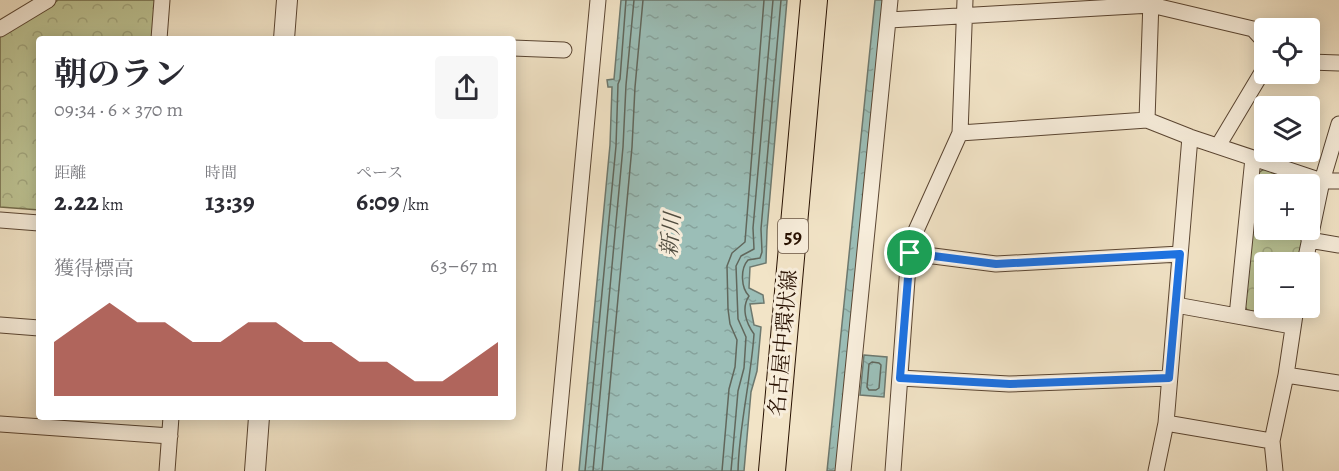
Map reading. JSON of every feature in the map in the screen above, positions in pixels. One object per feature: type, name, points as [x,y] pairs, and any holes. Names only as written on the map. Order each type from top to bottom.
[{"type":"main road","name":"名古屋中環状線","points":[[772,471],[814,0]]},
{"type":"street","points":[[0,29],[48,0]]},
{"type":"street","points":[[159,36],[162,0]]},
{"type":"street","points":[[284,36],[287,0]]},
{"type":"street","points":[[554,471],[598,0]]},
{"type":"street","points":[[843,471],[890,0]]},
{"type":"street","points":[[892,471],[910,253],[914,235],[960,133],[965,0]]},
{"type":"street","points":[[889,20],[1151,2],[1254,30]]},
{"type":"street","points":[[1147,120],[1151,2]]},
{"type":"street","points":[[516,48],[564,50]]},
{"type":"street","points":[[1320,62],[1339,63]]},
{"type":"street","points":[[1218,146],[1255,84]]},
{"type":"street","points":[[960,133],[1147,120],[1190,137],[1322,181],[1339,181]]},
{"type":"street","points":[[1320,190],[1339,124]]},
{"type":"street","points":[[1156,471],[1166,423],[1190,137]]},
{"type":"street","points":[[1237,316],[1253,158]]},
{"type":"street","points":[[0,220],[36,223]]},
{"type":"street","points":[[1307,252],[1309,240],[1339,245]]},
{"type":"street","points":[[910,253],[996,264],[1180,254]]},
{"type":"street","points":[[1176,305],[1292,326]]},
{"type":"street","points":[[1275,471],[1272,441],[1286,375],[1294,318]]},
{"type":"street","points":[[0,325],[36,328]]},
{"type":"street","points":[[1286,375],[1339,383]]},
{"type":"street","points":[[900,378],[1010,384],[1169,378]]},
{"type":"street","points":[[167,471],[171,420]]},
{"type":"street","points":[[255,471],[258,420]]},
{"type":"street","points":[[1166,423],[1272,441]]},
{"type":"street","points":[[0,424],[170,436]]},
{"type":"green space","points":[[58,0],[155,0],[152,36],[36,36],[36,210],[0,207],[0,36]]},
{"type":"green space","points":[[1264,169],[1279,174],[1257,174]]},
{"type":"green space","points":[[1254,204],[1254,240],[1303,240],[1300,252],[1254,252],[1254,312],[1247,310],[1244,305]]},
{"type":"water","name":"新川","points":[[621,0],[787,0],[766,263],[750,267],[749,288],[763,295],[764,303],[750,304],[754,325],[761,327],[757,371],[751,392],[744,471],[579,471],[610,145],[612,87],[608,87],[607,80],[614,79]]},
{"type":"water","points":[[875,0],[885,0],[839,471],[827,471]]},
{"type":"water","points":[[864,355],[887,357],[884,397],[860,395]]},
{"type":"route","points":[[910,253],[996,264],[1180,254],[1169,378],[1010,384],[900,378],[910,253]]}]
